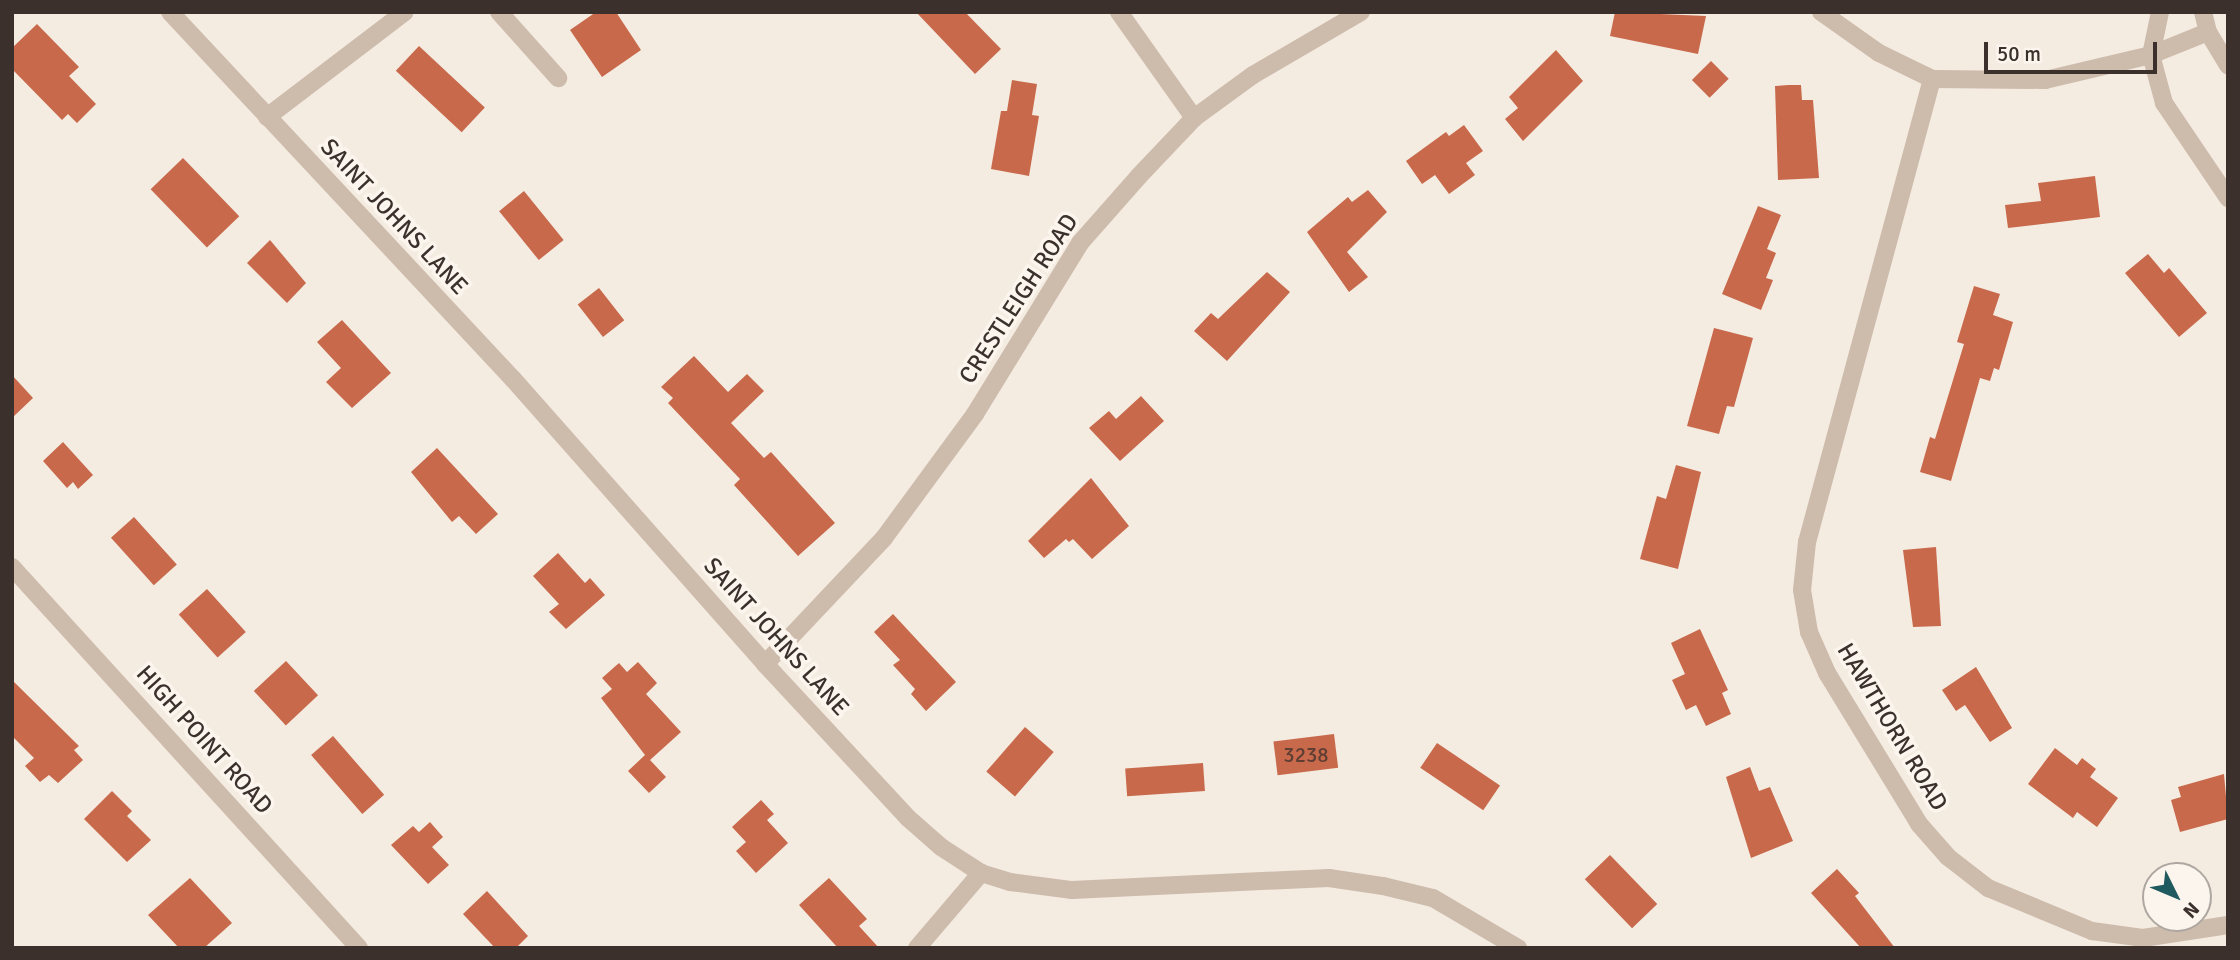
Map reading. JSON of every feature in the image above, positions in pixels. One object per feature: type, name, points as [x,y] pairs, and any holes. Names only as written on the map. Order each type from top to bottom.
[{"type":"street","name":"SAINT JOHNS LANE","points":[[170,12],[513,379],[765,664],[908,818],[981,873],[1010,882],[1072,890],[1329,878],[1433,898],[1518,948]]},
{"type":"street","points":[[267,117],[405,12]]},
{"type":"street","points":[[499,12],[558,78]]},
{"type":"street","points":[[1119,12],[1194,118]]},
{"type":"street","name":"CRESTLEIGH ROAD","points":[[765,664],[884,538],[975,414],[1080,243],[1194,118],[1253,75],[1362,12]]},
{"type":"street","points":[[1821,12],[1879,53],[1932,79],[2045,80],[2151,55],[2208,32]]},
{"type":"street","points":[[2160,12],[2151,55],[2164,103],[2228,198]]},
{"type":"street","points":[[2203,12],[2208,32],[2228,65]]},
{"type":"street","name":"HAWTHORN ROAD","points":[[1932,79],[1807,542],[1802,590],[1809,632],[1827,673],[1919,824],[1948,857],[1988,888],[2092,931],[2143,938],[2228,925]]},
{"type":"street","name":"HIGH POINT ROAD","points":[[12,566],[359,948]]},
{"type":"street","points":[[917,948],[981,873]]},
{"type":"building","points":[[596,12],[616,12],[641,50],[602,77],[570,30]]},
{"type":"building","points":[[916,12],[965,12],[1001,49],[975,74]]},
{"type":"building","points":[[1615,12],[1706,16],[1698,54],[1610,36]]},
{"type":"building","points":[[37,24],[79,67],[69,76],[96,104],[77,123],[68,114],[62,120],[12,69],[12,48]]},
{"type":"building","points":[[419,46],[485,107],[462,132],[396,71]]},
{"type":"building","points":[[1556,50],[1583,81],[1523,141],[1505,119],[1518,108],[1509,97]]},
{"type":"building","points":[[1711,61],[1729,79],[1710,98],[1692,80]]},
{"type":"building","points":[[1012,80],[1037,84],[1032,115],[1039,116],[1029,176],[991,169],[1001,111],[1007,111]]},
{"type":"building","points":[[1801,85],[1802,100],[1813,100],[1819,178],[1778,180],[1775,86]]},
{"type":"building","points":[[1464,125],[1483,151],[1466,163],[1475,175],[1449,194],[1435,175],[1422,184],[1406,161],[1446,132],[1449,136]]},
{"type":"building","points":[[183,158],[239,216],[207,248],[151,189]]},
{"type":"building","points":[[2095,176],[2100,217],[2008,228],[2005,205],[2041,201],[2038,183]]},
{"type":"building","points":[[1368,190],[1387,212],[1347,252],[1368,277],[1349,292],[1307,232],[1348,197],[1352,202]]},
{"type":"building","points":[[524,191],[564,240],[539,260],[499,211]]},
{"type":"building","points":[[1758,206],[1781,215],[1767,249],[1776,253],[1766,278],[1773,280],[1761,310],[1722,294]]},
{"type":"building","points":[[270,240],[306,283],[287,303],[247,263]]},
{"type":"building","points":[[2148,254],[2164,273],[2169,268],[2207,313],[2179,337],[2125,273]]},
{"type":"building","points":[[1267,272],[1290,292],[1227,361],[1194,331],[1211,313],[1218,319]]},
{"type":"building","points":[[1974,286],[2000,294],[1993,315],[2013,322],[1999,370],[1994,368],[1990,381],[1980,378],[1951,481],[1920,472],[1930,437],[1935,439],[1964,344],[1957,342]]},
{"type":"building","points":[[599,288],[624,320],[603,337],[578,305]]},
{"type":"building","points":[[342,320],[391,373],[352,408],[326,382],[341,368],[317,342]]},
{"type":"building","points":[[1714,328],[1753,338],[1734,407],[1727,406],[1719,434],[1687,426]]},
{"type":"building","points":[[694,356],[728,392],[747,374],[764,391],[731,423],[764,458],[771,452],[835,523],[798,556],[734,485],[740,479],[668,403],[673,398],[661,387]]},
{"type":"building","points":[[12,375],[33,398],[12,418]]},
{"type":"building","points":[[1141,396],[1164,421],[1120,461],[1089,428],[1109,411],[1116,419]]},
{"type":"building","points":[[63,442],[93,475],[78,489],[73,482],[67,488],[43,461]]},
{"type":"building","points":[[437,448],[498,514],[476,534],[459,516],[452,522],[411,472]]},
{"type":"building","points":[[1676,465],[1701,472],[1678,569],[1640,559],[1657,496],[1666,499]]},
{"type":"building","points":[[1091,478],[1129,526],[1092,559],[1073,539],[1069,542],[1066,539],[1044,558],[1028,541]]},
{"type":"building","points":[[134,517],[177,565],[154,585],[111,538]]},
{"type":"building","points":[[1936,547],[1941,626],[1913,627],[1903,550]]},
{"type":"building","points":[[558,553],[585,583],[590,578],[605,595],[566,629],[549,612],[559,604],[533,576]]},
{"type":"building","points":[[207,589],[246,632],[218,658],[179,614]]},
{"type":"building","points":[[893,614],[956,682],[926,711],[911,694],[915,689],[893,665],[900,660],[874,632]]},
{"type":"building","points":[[1700,629],[1728,690],[1722,693],[1731,714],[1706,726],[1696,705],[1686,710],[1672,680],[1685,674],[1671,643]]},
{"type":"building","points":[[286,661],[318,695],[286,725],[254,691]]},
{"type":"building","points":[[638,662],[657,683],[646,694],[681,732],[650,760],[666,777],[649,793],[628,771],[645,755],[601,698],[612,689],[602,678],[619,663],[627,672]]},
{"type":"building","points":[[1976,667],[2012,728],[1990,742],[1965,705],[1956,711],[1942,690]]},
{"type":"building","points":[[12,680],[79,746],[74,750],[83,760],[58,783],[49,775],[40,782],[25,766],[34,758],[12,736]]},
{"type":"building","points":[[1025,727],[1054,752],[1015,796],[986,772]]},
{"type":"building","points":[[1334,734],[1338,768],[1278,775],[1273,741]]},
{"type":"building","points":[[333,736],[384,795],[362,814],[311,755]]},
{"type":"building","points":[[1437,743],[1500,785],[1483,810],[1420,768]]},
{"type":"building","points":[[2055,748],[2077,765],[2082,758],[2096,769],[2090,777],[2118,798],[2097,827],[2077,812],[2073,818],[2028,784]]},
{"type":"building","points":[[1203,763],[1205,791],[1127,796],[1125,768]]},
{"type":"building","points":[[1750,767],[1759,791],[1770,787],[1793,841],[1751,858],[1726,777]]},
{"type":"building","points":[[2224,774],[2228,819],[2180,832],[2171,800],[2181,797],[2178,787]]},
{"type":"building","points":[[112,791],[132,811],[127,816],[151,840],[127,862],[84,819]]},
{"type":"building","points":[[761,800],[774,814],[767,820],[788,843],[756,873],[736,851],[746,842],[732,827]]},
{"type":"building","points":[[430,822],[443,837],[432,847],[449,865],[428,884],[391,845],[413,826],[419,832]]},
{"type":"building","points":[[1610,855],[1657,904],[1632,928],[1585,879]]},
{"type":"building","points":[[1837,869],[1859,893],[1855,896],[1895,948],[1861,948],[1811,893]]},
{"type":"building","points":[[190,878],[232,923],[204,948],[179,948],[148,915]]},
{"type":"building","points":[[829,878],[867,919],[859,926],[879,948],[838,948],[799,905]]},
{"type":"building","points":[[487,891],[528,936],[516,948],[495,948],[463,914]]}]
